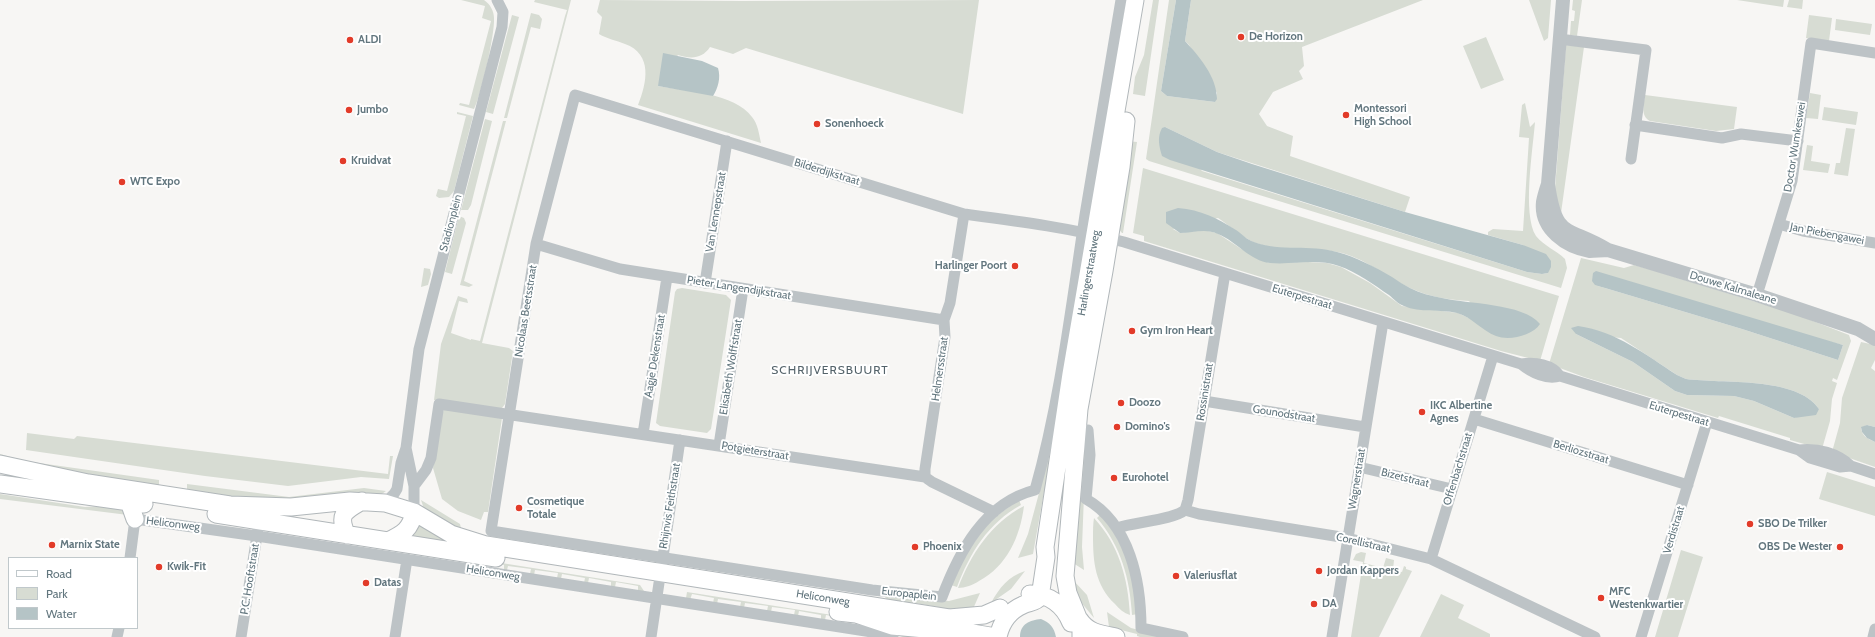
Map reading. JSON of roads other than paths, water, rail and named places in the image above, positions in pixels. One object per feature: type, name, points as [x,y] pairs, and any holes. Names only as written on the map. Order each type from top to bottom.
[{"type":"main road","name":"Harlingerstraatweg","points":[[1040,594],[1046,558],[1045,547],[1071,374],[1135,0]]},
{"type":"main road","name":"Harlingerstraatweg","points":[[1076,629],[1068,593],[1066,567],[1079,409],[1096,235],[1121,167],[1130,70],[1142,0]]},
{"type":"main road","name":"Heliconweg","points":[[0,464],[88,483],[230,505],[291,507],[362,501],[385,503],[414,512],[451,534],[475,542],[856,614],[892,631],[948,629],[993,637]]},
{"type":"main road","name":"Harlingerstraatweg","points":[[1073,481],[1063,512],[1058,579],[1060,598],[1076,629]]},
{"type":"main road","name":"Heliconweg","points":[[0,484],[129,502],[258,528],[346,535],[960,618],[984,615],[1000,608]]},
{"type":"main road","points":[[346,535],[342,525],[342,518],[345,511],[362,501]]},
{"type":"main road","points":[[129,502],[135,519]]},
{"type":"main road","points":[[388,541],[408,530],[413,522],[414,512]]},
{"type":"main road","name":"Harlingerstraatweg","points":[[1023,594],[1033,585],[1040,557],[1045,547]]},
{"type":"main road","points":[[993,637],[992,623],[1000,608],[1010,600],[1023,594],[1040,594],[1053,600],[1076,629],[1087,628],[1094,632],[1116,637]]},
{"type":"main road","points":[[993,637],[1002,626],[1008,615],[1024,605],[1036,601],[1040,594]]},
{"type":"main road","name":"Heliconweg","points":[[936,630],[954,637]]},
{"type":"street","name":"Stadionplein","points":[[385,503],[394,494],[397,488],[400,464],[406,448],[419,349],[502,27],[503,12],[497,0]]},
{"type":"street","name":"Harlingerstraatweg","points":[[1035,490],[1051,429],[1096,235],[1120,0]]},
{"type":"street","name":"Douwe Kalmaleane","points":[[1563,0],[1548,184],[1543,201],[1546,222],[1553,232],[1567,242],[1584,249],[1591,251],[1608,250],[1757,295],[1858,329],[1875,339]]},
{"type":"street","points":[[1559,39],[1646,50],[1631,159]]},
{"type":"street","name":"Doctor Wumkeswei","points":[[1757,295],[1792,181],[1811,44],[1875,53]]},
{"type":"street","name":"Bilderdijkstraat","points":[[575,95],[964,214],[1096,235]]},
{"type":"street","name":"Nicolaas Beetsstraat","points":[[491,531],[536,244],[575,95]]},
{"type":"street","points":[[1636,125],[1722,138],[1741,134],[1798,141]]},
{"type":"street","name":"Van Lennepstraat","points":[[705,283],[726,142]]},
{"type":"street","name":"Helmersstraat","points":[[925,477],[924,469],[945,337],[944,320],[950,303],[964,214]]},
{"type":"street","name":"Jan Piebengawei","points":[[1779,224],[1803,231],[1875,243]]},
{"type":"street","name":"Euterpestraat","points":[[1096,235],[1521,364],[1529,371],[1539,375],[1553,378],[1560,376],[1799,450],[1813,449],[1824,452],[1842,458],[1851,466],[1875,474]]},
{"type":"street","name":"Pieter Langendijkstraat","points":[[536,244],[620,269],[944,320]]},
{"type":"street","name":"Rossinistraat","points":[[1185,510],[1188,500],[1225,273]]},
{"type":"street","name":"Aagje Dekenstraat","points":[[643,434],[667,277]]},
{"type":"street","name":"Elisabeth Wolffstraat","points":[[718,445],[743,289]]},
{"type":"street","name":"Wagnerstraat","points":[[1332,637],[1383,322]]},
{"type":"street","name":"Douwe Kalmaleane","points":[[1858,329],[1875,328]]},
{"type":"street","name":"Offenbachstraat","points":[[1431,559],[1494,356]]},
{"type":"street","name":"Gounodstraat","points":[[1204,401],[1365,427]]},
{"type":"street","name":"Potgieterstraat","points":[[414,486],[426,470],[432,458],[439,404],[510,413],[925,477],[932,482],[994,512]]},
{"type":"street","name":"Berliozstraat","points":[[1474,419],[1688,485]]},
{"type":"street","name":"Verdistraat","points":[[1641,637],[1707,422]]},
{"type":"street","points":[[1088,430],[1090,455],[1086,499],[1103,511],[1117,528],[1128,550],[1136,573],[1141,628],[1183,637]]},
{"type":"street","name":"Rhijnvis Feithstraat","points":[[651,637],[680,440]]},
{"type":"street","name":"Stadionplein","points":[[406,448],[414,486],[414,512]]},
{"type":"street","name":"Bizetstraat","points":[[1359,467],[1452,489]]},
{"type":"street","name":"Europaplein","points":[[872,590],[942,597],[966,545],[994,512],[1004,504],[1035,490]]},
{"type":"street","points":[[1117,528],[1128,524],[1177,515],[1185,510]]},
{"type":"street","name":"Corellistraat","points":[[1185,510],[1199,514],[1347,538],[1431,559],[1595,637]]},
{"type":"street","points":[[130,557],[135,519]]},
{"type":"street","name":"Heliconweg","points":[[135,519],[258,528],[407,559],[660,578],[872,590]]},
{"type":"street","name":"P.C. Hooftstraat","points":[[241,637],[258,528]]},
{"type":"street","name":"Heliconweg","points":[[491,531],[851,629],[885,634],[892,631]]},
{"type":"street","points":[[395,637],[407,559]]},
{"type":"street","points":[[872,590],[886,608]]},
{"type":"street","points":[[1873,637],[1875,629]]},
{"type":"water","points":[[1176,0],[1191,0],[1185,41],[1196,53],[1211,75],[1216,91],[1217,99],[1215,102],[1167,96],[1161,91]]},
{"type":"water","points":[[663,53],[702,61],[718,68],[718,83],[713,96],[658,86]]},
{"type":"water","points":[[1165,127],[1217,152],[1252,164],[1405,212],[1523,245],[1546,254],[1551,261],[1551,267],[1548,273],[1542,274],[1527,272],[1170,160],[1162,156],[1159,145],[1160,131]]},
{"type":"water","points":[[1178,208],[1194,211],[1215,218],[1254,242],[1275,247],[1316,248],[1337,252],[1386,273],[1408,287],[1422,293],[1453,300],[1508,308],[1532,317],[1540,324],[1532,332],[1514,338],[1496,336],[1457,313],[1423,310],[1402,305],[1365,279],[1339,266],[1322,262],[1270,263],[1256,259],[1225,237],[1213,232],[1204,231],[1180,233],[1166,223],[1166,212]]},
{"type":"water","points":[[1596,271],[1843,345],[1838,360],[1742,329],[1595,285],[1592,281],[1593,273]]},
{"type":"water","points":[[1578,326],[1618,338],[1677,375],[1686,379],[1777,386],[1794,391],[1808,398],[1819,409],[1816,415],[1794,418],[1754,401],[1734,396],[1687,395],[1675,391],[1633,362],[1576,334],[1571,328]]},
{"type":"water","points":[[1867,425],[1875,427],[1875,442],[1867,438],[1862,432],[1861,427]]},
{"type":"water","points":[[1041,619],[1051,626],[1056,637],[1020,637],[1020,633],[1026,624],[1033,620]]},
{"type":"place","name":"De Horizon","points":[[1241,37]]},
{"type":"place","name":"ALDI","points":[[350,40]]},
{"type":"place","name":"Jumbo","points":[[349,110]]},
{"type":"place","name":"Montessori High School","points":[[1346,115]]},
{"type":"place","name":"Sonenhoeck","points":[[817,124]]},
{"type":"place","name":"Kruidvat","points":[[343,161]]},
{"type":"place","name":"WTC Expo","points":[[122,182]]},
{"type":"place","name":"Harlinger Poort","points":[[1015,266]]},
{"type":"place","name":"Gym Iron Heart","points":[[1132,331]]},
{"type":"place","name":"Doozo","points":[[1121,403]]},
{"type":"place","name":"IKC Albertine Agnes","points":[[1422,412]]},
{"type":"place","name":"Domino's","points":[[1117,427]]},
{"type":"place","name":"Eurohotel","points":[[1114,478]]},
{"type":"place","name":"Cosmetique Totale","points":[[519,508]]},
{"type":"place","name":"SBO De Trilker","points":[[1750,524]]},
{"type":"place","name":"Marnix State","points":[[52,545]]},
{"type":"place","name":"Phoenix","points":[[915,547]]},
{"type":"place","name":"OBS De Wester","points":[[1840,547]]},
{"type":"place","name":"Kwik-Fit","points":[[159,567]]},
{"type":"place","name":"Jordan Kappers","points":[[1319,571]]},
{"type":"place","name":"Valeriusflat","points":[[1176,576]]},
{"type":"place","name":"Datas","points":[[366,583]]},
{"type":"place","name":"MFC Westenkwartier","points":[[1601,598]]},
{"type":"place","name":"DA","points":[[1314,604]]},
{"type":"district","name":"SCHRIJVERSBUURT","points":[[830,370]]}]
